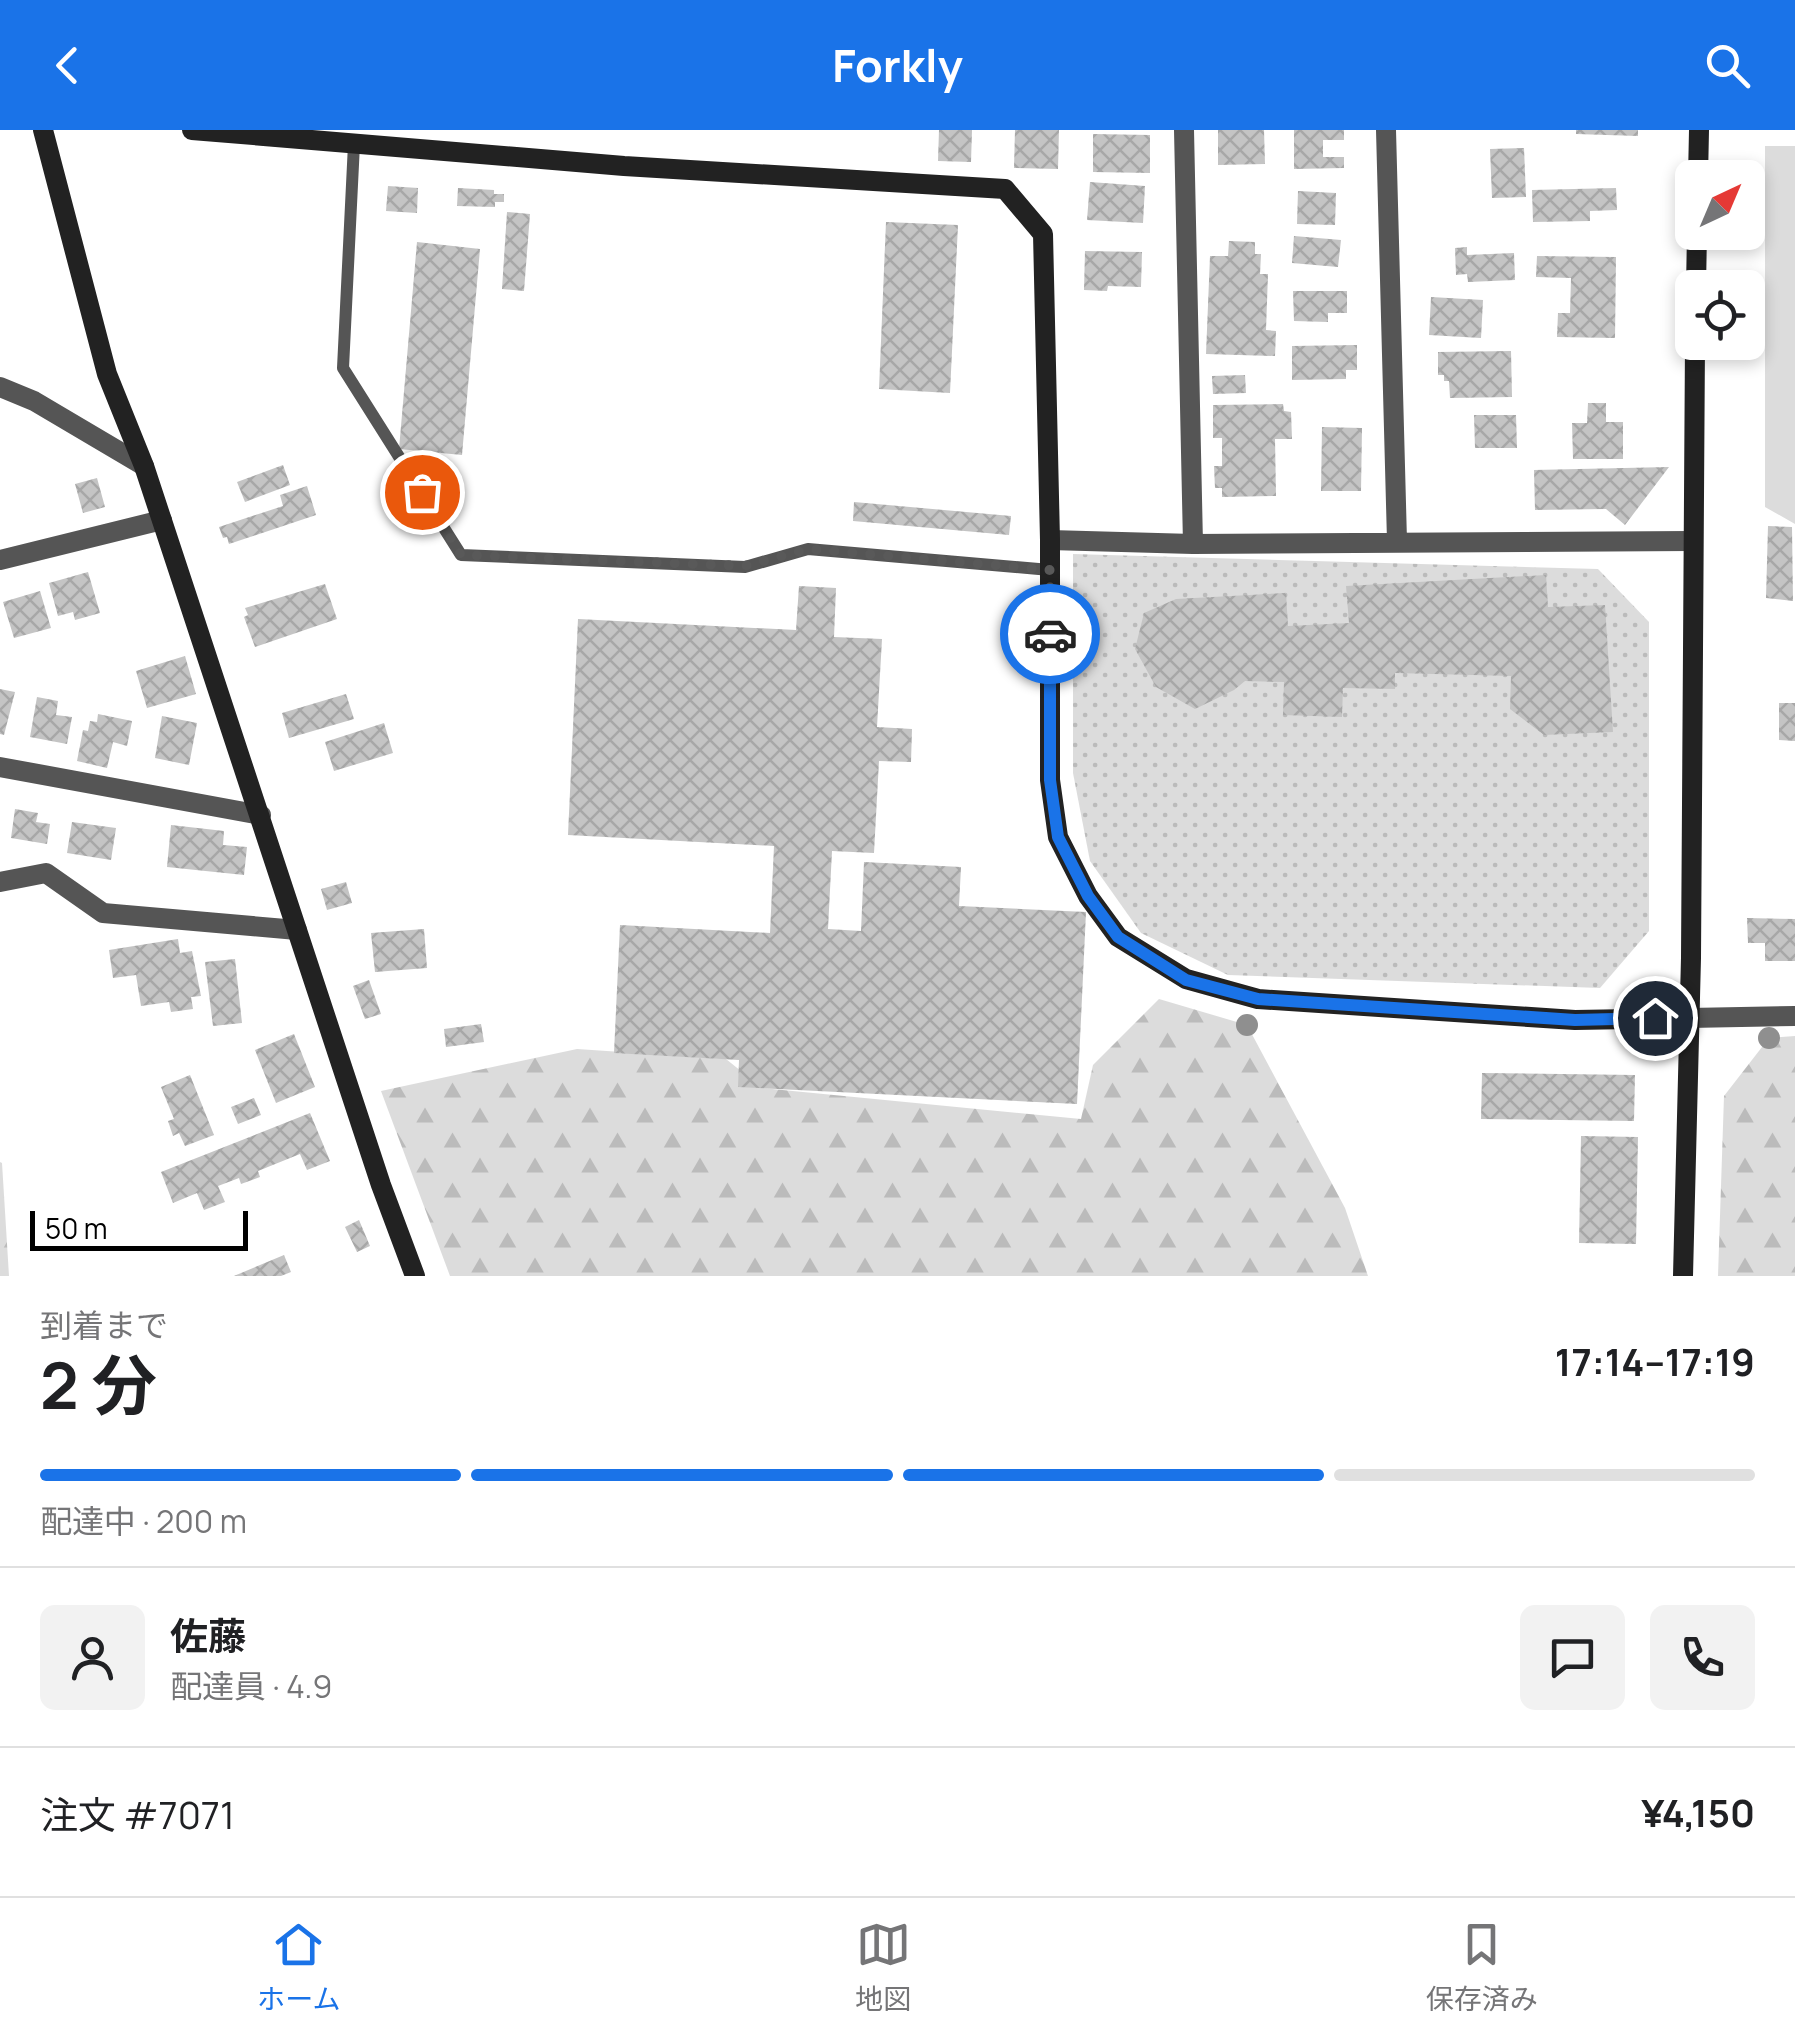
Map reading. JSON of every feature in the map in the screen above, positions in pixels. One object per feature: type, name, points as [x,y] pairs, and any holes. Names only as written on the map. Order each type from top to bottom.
[{"type":"street","points":[[43,130],[106,374],[144,466],[381,1186],[415,1276]]},
{"type":"street","points":[[192,130],[624,166],[1005,189],[1043,234],[1050,540],[1050,780],[1058,837],[1088,896],[1118,937],[1186,980],[1258,999],[1575,1020],[1795,1016]]},
{"type":"street","points":[[1184,130],[1193,544]]},
{"type":"street","points":[[1386,130],[1397,541]]},
{"type":"street","points":[[1698,160],[1699,130]]},
{"type":"street","points":[[1683,1276],[1695,360]]},
{"type":"street","points":[[0,388],[34,401],[144,466]]},
{"type":"street","points":[[0,560],[162,520]]},
{"type":"street","points":[[1050,540],[1193,544],[1692,541]]},
{"type":"street","points":[[0,767],[261,815]]},
{"type":"street","points":[[0,882],[46,873],[103,912],[297,930]]},
{"type":"lane","points":[[282,138],[320,130]]},
{"type":"lane","points":[[354,144],[342,368],[461,555],[745,566],[808,549],[1050,570]]},
{"type":"green space","points":[[1765,146],[1795,146],[1795,524],[1765,507]]},
{"type":"green space","points":[[1073,554],[1598,569],[1649,622],[1649,931],[1600,988],[1228,975],[1141,933],[1090,861],[1073,773]]},
{"type":"green space","points":[[1159,999],[1247,1025],[1345,1208],[1368,1276],[450,1276],[381,1091],[577,1049],[726,1059],[762,1088],[1081,1119],[1093,1065]]},
{"type":"green space","points":[[1795,1036],[1795,1276],[1718,1276],[1724,1096],[1769,1038]]},
{"type":"green space","points":[[2,1163],[9,1276],[0,1276]]},
{"type":"building","points":[[939,130],[972,130],[971,162],[938,161]]},
{"type":"building","points":[[1015,130],[1059,130],[1058,169],[1014,168]]},
{"type":"building","points":[[1218,130],[1264,130],[1265,164],[1218,165]]},
{"type":"building","points":[[1294,130],[1344,130],[1344,140],[1323,140],[1323,157],[1344,157],[1344,168],[1294,169]]},
{"type":"building","points":[[1576,130],[1638,130],[1638,136],[1576,134]]},
{"type":"building","points":[[1093,134],[1150,135],[1150,173],[1093,172]]},
{"type":"building","points":[[1524,148],[1526,197],[1492,198],[1490,149]]},
{"type":"building","points":[[1090,182],[1145,186],[1143,223],[1087,220]]},
{"type":"building","points":[[388,186],[418,188],[417,213],[386,211]]},
{"type":"building","points":[[458,188],[494,190],[494,194],[504,194],[504,202],[495,202],[495,207],[457,206]]},
{"type":"building","points":[[1616,188],[1617,210],[1590,211],[1590,221],[1533,222],[1532,190]]},
{"type":"building","points":[[1298,191],[1336,193],[1335,225],[1297,224]]},
{"type":"building","points":[[507,212],[530,214],[524,291],[502,289]]},
{"type":"building","points":[[886,222],[958,225],[950,393],[879,389]]},
{"type":"building","points":[[1294,236],[1341,240],[1338,267],[1292,263]]},
{"type":"building","points":[[1229,241],[1255,242],[1255,254],[1261,254],[1260,274],[1268,274],[1266,330],[1276,331],[1275,356],[1206,354],[1210,256],[1228,256]]},
{"type":"building","points":[[417,242],[480,249],[462,455],[399,449]]},
{"type":"building","points":[[1467,247],[1467,255],[1514,253],[1515,280],[1468,282],[1467,274],[1456,275],[1455,248]]},
{"type":"building","points":[[1085,251],[1142,252],[1141,287],[1084,290]]},
{"type":"building","points":[[1537,256],[1616,257],[1615,338],[1557,337],[1558,313],[1570,313],[1571,278],[1536,277]]},
{"type":"building","points":[[1293,291],[1347,291],[1347,313],[1328,313],[1328,322],[1294,321]]},
{"type":"building","points":[[1431,297],[1483,300],[1481,338],[1429,335]]},
{"type":"building","points":[[1357,345],[1357,370],[1346,370],[1346,379],[1292,380],[1292,346]]},
{"type":"building","points":[[1511,351],[1512,397],[1450,398],[1449,381],[1438,375],[1438,352]]},
{"type":"building","points":[[1245,375],[1246,393],[1213,394],[1212,376]]},
{"type":"building","points":[[1588,403],[1606,403],[1606,422],[1623,422],[1623,459],[1573,459],[1572,423],[1587,423]]},
{"type":"building","points":[[1283,404],[1284,411],[1291,412],[1292,439],[1275,439],[1276,496],[1222,497],[1222,488],[1215,488],[1214,466],[1222,466],[1222,438],[1213,438],[1213,405]]},
{"type":"building","points":[[1474,415],[1516,415],[1517,448],[1475,448]]},
{"type":"building","points":[[1322,427],[1362,428],[1361,491],[1321,491]]},
{"type":"building","points":[[283,465],[290,485],[245,502],[237,482]]},
{"type":"building","points":[[1669,467],[1625,525],[1606,509],[1535,510],[1534,470]]},
{"type":"building","points":[[97,478],[105,507],[83,513],[75,484]]},
{"type":"building","points":[[307,486],[316,515],[229,544],[227,537],[223,538],[219,527],[283,506],[280,495]]},
{"type":"building","points":[[854,502],[1011,516],[1009,535],[853,521]]},
{"type":"building","points":[[1768,526],[1792,527],[1793,601],[1766,598]]},
{"type":"building","points":[[88,572],[100,613],[75,620],[73,612],[58,616],[49,583]]},
{"type":"building","points":[[1546,575],[1548,607],[1605,605],[1613,732],[1544,735],[1510,709],[1511,676],[1395,673],[1395,689],[1343,688],[1342,717],[1283,715],[1284,682],[1245,681],[1195,709],[1156,687],[1135,649],[1144,613],[1176,599],[1286,593],[1288,626],[1349,623],[1346,586]]},
{"type":"building","points":[[325,584],[337,619],[255,647],[244,617],[248,615],[245,608]]},
{"type":"building","points":[[799,586],[836,588],[834,637],[882,639],[877,727],[912,729],[911,762],[879,761],[874,853],[832,851],[828,929],[861,931],[864,862],[961,867],[959,906],[1086,912],[1077,1104],[738,1087],[739,1060],[614,1053],[620,925],[770,933],[774,846],[568,835],[578,619],[796,630]]},
{"type":"building","points":[[40,591],[51,628],[14,638],[3,602]]},
{"type":"building","points":[[185,656],[196,694],[147,708],[136,671]]},
{"type":"building","points":[[0,689],[15,692],[4,735],[0,734]]},
{"type":"building","points":[[346,694],[354,719],[289,738],[282,713]]},
{"type":"building","points":[[37,697],[58,701],[56,715],[72,717],[67,744],[30,737]]},
{"type":"building","points":[[1779,703],[1795,703],[1795,741],[1779,740]]},
{"type":"building","points":[[98,714],[132,721],[127,746],[113,742],[107,768],[77,761],[83,730],[88,731],[90,721],[97,722]]},
{"type":"building","points":[[162,716],[197,723],[189,765],[155,758]]},
{"type":"building","points":[[384,723],[393,753],[334,771],[325,742]]},
{"type":"building","points":[[15,809],[38,813],[36,822],[50,824],[47,844],[11,838]]},
{"type":"building","points":[[72,822],[116,828],[111,860],[67,853]]},
{"type":"building","points":[[171,825],[224,831],[223,845],[247,847],[244,875],[167,867]]},
{"type":"building","points":[[346,882],[352,903],[327,910],[321,889]]},
{"type":"building","points":[[1747,918],[1795,919],[1795,961],[1765,961],[1765,943],[1748,943]]},
{"type":"building","points":[[424,929],[427,968],[375,972],[371,933]]},
{"type":"building","points":[[178,939],[180,953],[192,951],[201,996],[191,997],[193,1009],[171,1012],[169,1002],[141,1006],[136,975],[113,978],[109,950]]},
{"type":"building","points":[[235,959],[242,1023],[213,1026],[205,962]]},
{"type":"building","points":[[369,980],[381,1014],[365,1019],[353,986]]},
{"type":"building","points":[[481,1024],[484,1042],[446,1047],[444,1029]]},
{"type":"building","points":[[294,1034],[315,1087],[276,1103],[255,1050]]},
{"type":"building","points":[[1482,1073],[1635,1075],[1634,1121],[1481,1119]]},
{"type":"building","points":[[190,1075],[214,1135],[185,1146],[179,1133],[173,1136],[168,1121],[174,1119],[161,1087]]},
{"type":"building","points":[[254,1098],[261,1115],[238,1124],[231,1107]]},
{"type":"building","points":[[310,1113],[330,1161],[307,1170],[300,1154],[258,1171],[260,1177],[241,1184],[239,1178],[218,1186],[225,1202],[204,1210],[197,1193],[173,1203],[161,1172]]},
{"type":"building","points":[[1581,1136],[1638,1137],[1636,1244],[1579,1243]]},
{"type":"building","points":[[359,1220],[370,1246],[357,1252],[345,1227]]},
{"type":"building","points":[[284,1255],[291,1272],[281,1276],[234,1276]]},
{"type":"way so far","points":[[422,492],[461,555],[745,566],[808,549],[1050,570],[1050,634]]},
{"type":"route","points":[[1050,634],[1050,780],[1058,837],[1088,896],[1118,937],[1186,980],[1258,999],[1575,1020],[1655,1018]]}]
